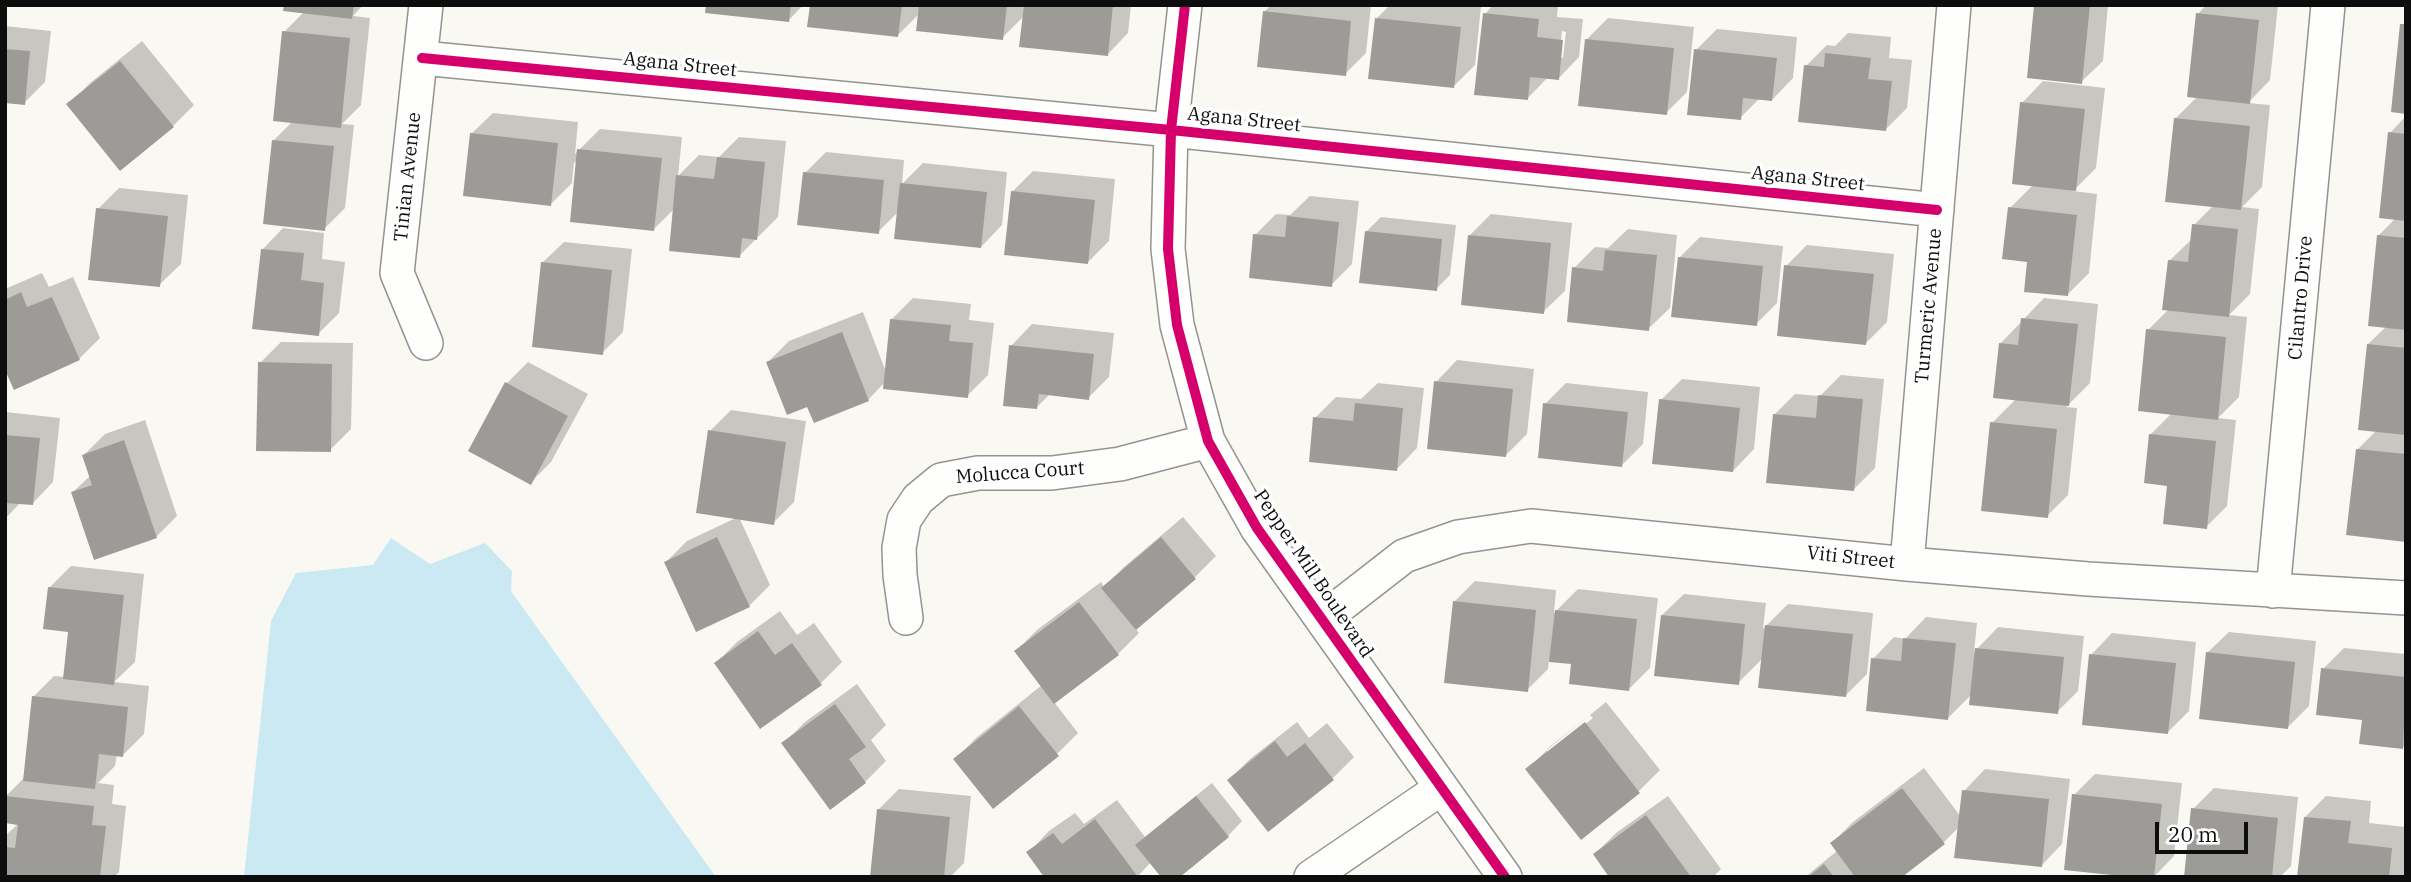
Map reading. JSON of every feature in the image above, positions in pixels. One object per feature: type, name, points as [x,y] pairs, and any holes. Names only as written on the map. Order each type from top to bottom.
[{"type":"street","name":"Tinian Avenue","points":[[426,5],[397,273],[426,343]]},
{"type":"street","name":"Pepper Mill Boulevard","points":[[1185,5],[1171,130],[1168,249],[1177,325],[1208,441],[1257,528],[1505,877]]},
{"type":"street","name":"Turmeric Avenue","points":[[1907,564],[1954,5]]},
{"type":"street","name":"Cilantro Drive","points":[[2273,591],[2328,5]]},
{"type":"street","name":"Agana Street","points":[[422,58],[1171,130],[1937,209]]},
{"type":"street","name":"Molucca Court","points":[[906,618],[900,575],[904,520],[918,499],[941,480],[978,473],[1052,473],[1120,464],[1208,441]]},
{"type":"street","name":"Viti Street","points":[[1323,619],[1404,556],[1458,537],[1531,526],[1907,564],[2088,579],[2406,598]]},
{"type":"street","points":[[1311,877],[1440,789]]},
{"type":"water","points":[[391,538],[430,564],[485,543],[512,571],[511,591],[716,877],[244,877],[271,621],[296,573],[373,565]]},
{"type":"building","points":[[284,5],[354,5],[352,19],[283,11]]},
{"type":"building","points":[[706,5],[791,5],[789,22],[705,13]]},
{"type":"building","points":[[810,5],[902,5],[898,37],[807,27]]},
{"type":"building","points":[[919,5],[1007,5],[1003,40],[916,31]]},
{"type":"building","points":[[1024,5],[1113,5],[1108,56],[1019,47]]},
{"type":"building","points":[[2034,5],[2090,5],[2082,84],[2027,78]]},
{"type":"building","points":[[1263,11],[1351,21],[1346,76],[1257,67]]},
{"type":"building","points":[[1483,13],[1539,19],[1537,37],[1563,40],[1559,80],[1530,77],[1528,100],[1474,95]]},
{"type":"building","points":[[2196,13],[2259,20],[2250,104],[2187,97]]},
{"type":"building","points":[[1375,18],[1461,27],[1454,88],[1368,79]]},
{"type":"building","points":[[2400,24],[2406,24],[2406,114],[2391,112]]},
{"type":"building","points":[[282,31],[350,38],[341,128],[273,121]]},
{"type":"building","points":[[1585,39],[1674,48],[1667,115],[1578,106]]},
{"type":"building","points":[[5,49],[30,51],[25,105],[5,103]]},
{"type":"building","points":[[1694,49],[1777,58],[1772,101],[1743,98],[1741,120],[1687,115]]},
{"type":"building","points":[[1825,53],[1871,58],[1868,79],[1892,81],[1886,131],[1798,122],[1804,65],[1824,67]]},
{"type":"building","points":[[120,61],[174,127],[120,171],[66,104]]},
{"type":"building","points":[[2020,102],[2085,109],[2076,191],[2012,184]]},
{"type":"building","points":[[2174,118],[2250,126],[2241,210],[2165,202]]},
{"type":"building","points":[[2388,132],[2406,134],[2406,221],[2379,218]]},
{"type":"building","points":[[470,133],[558,143],[551,206],[463,196]]},
{"type":"building","points":[[272,140],[334,146],[325,231],[263,224]]},
{"type":"building","points":[[577,149],[662,158],[654,231],[570,222]]},
{"type":"building","points":[[717,157],[765,162],[757,240],[742,238],[740,258],[669,251],[676,175],[714,179]]},
{"type":"building","points":[[803,172],[884,180],[879,234],[797,225]]},
{"type":"building","points":[[900,183],[987,192],[981,248],[894,239]]},
{"type":"building","points":[[1011,191],[1095,200],[1088,264],[1004,255]]},
{"type":"building","points":[[2008,207],[2077,215],[2068,296],[2024,292],[2027,262],[2002,259]]},
{"type":"building","points":[[96,208],[168,216],[160,287],[88,280]]},
{"type":"building","points":[[1287,216],[1339,222],[1332,287],[1249,278],[1253,234],[1285,237]]},
{"type":"building","points":[[2192,224],[2238,229],[2229,317],[2162,310],[2168,260],[2188,262]]},
{"type":"building","points":[[1365,231],[1442,239],[1437,291],[1359,283]]},
{"type":"building","points":[[1468,235],[1551,243],[1544,314],[1461,305]]},
{"type":"building","points":[[2377,235],[2406,238],[2406,330],[2368,326]]},
{"type":"building","points":[[261,249],[304,253],[301,280],[324,283],[319,336],[252,329]]},
{"type":"building","points":[[1605,250],[1657,255],[1649,331],[1567,322],[1572,267],[1603,271]]},
{"type":"building","points":[[1678,257],[1763,266],[1757,326],[1671,317]]},
{"type":"building","points":[[541,262],[612,270],[603,355],[532,347]]},
{"type":"building","points":[[1784,265],[1874,274],[1866,345],[1777,336]]},
{"type":"building","points":[[21,292],[27,307],[52,297],[80,360],[14,390],[5,370],[5,300]]},
{"type":"building","points":[[2021,318],[2078,324],[2069,406],[1993,398],[1999,343],[2018,345]]},
{"type":"building","points":[[890,319],[951,325],[949,341],[973,343],[968,398],[883,389]]},
{"type":"building","points":[[2146,329],[2226,337],[2218,420],[2138,411]]},
{"type":"building","points":[[842,332],[869,401],[814,423],[807,407],[787,415],[766,362]]},
{"type":"building","points":[[2367,344],[2406,348],[2406,435],[2358,430]]},
{"type":"building","points":[[1009,345],[1094,354],[1089,400],[1039,394],[1037,409],[1003,406]]},
{"type":"building","points":[[258,362],[332,364],[331,452],[256,451]]},
{"type":"building","points":[[1434,381],[1513,389],[1506,457],[1427,449]]},
{"type":"building","points":[[505,382],[568,416],[531,485],[468,451]]},
{"type":"building","points":[[1818,395],[1863,399],[1854,491],[1766,483],[1773,414],[1816,418]]},
{"type":"building","points":[[1659,399],[1740,408],[1733,472],[1652,464]]},
{"type":"building","points":[[1355,403],[1403,408],[1397,471],[1309,462],[1313,417],[1353,421]]},
{"type":"building","points":[[1543,403],[1628,412],[1622,467],[1538,458]]},
{"type":"building","points":[[1990,422],[2057,429],[2048,518],[1981,511]]},
{"type":"building","points":[[708,430],[786,442],[774,525],[696,513]]},
{"type":"building","points":[[2149,434],[2216,441],[2207,529],[2163,524],[2167,486],[2144,483]]},
{"type":"building","points":[[5,435],[40,438],[33,505],[5,503]]},
{"type":"building","points":[[124,440],[157,538],[94,560],[71,492],[92,485],[82,455]]},
{"type":"building","points":[[2356,449],[2406,454],[2406,542],[2346,535]]},
{"type":"building","points":[[717,537],[750,607],[696,632],[664,562]]},
{"type":"building","points":[[1161,537],[1196,579],[1136,630],[1101,588]]},
{"type":"building","points":[[48,587],[124,595],[114,685],[63,679],[68,632],[43,629]]},
{"type":"building","points":[[1453,601],[1536,610],[1528,692],[1444,683]]},
{"type":"building","points":[[1079,602],[1119,655],[1054,704],[1014,651]]},
{"type":"building","points":[[1555,610],[1637,619],[1629,691],[1569,684],[1571,664],[1549,662]]},
{"type":"building","points":[[1661,615],[1745,624],[1739,685],[1654,676]]},
{"type":"building","points":[[1765,625],[1853,634],[1846,697],[1758,688]]},
{"type":"building","points":[[758,631],[775,655],[792,643],[822,685],[760,729],[714,663]]},
{"type":"building","points":[[1903,638],[1956,643],[1948,720],[1866,711],[1871,658],[1901,661]]},
{"type":"building","points":[[1975,648],[2064,657],[2058,714],[1969,705]]},
{"type":"building","points":[[2206,652],[2295,662],[2288,729],[2199,719]]},
{"type":"building","points":[[2089,654],[2176,663],[2168,734],[2082,725]]},
{"type":"building","points":[[2321,668],[2406,677],[2403,749],[2359,744],[2362,720],[2316,715]]},
{"type":"building","points":[[32,696],[128,707],[123,757],[99,754],[95,789],[23,781]]},
{"type":"building","points":[[835,704],[866,747],[849,759],[866,783],[830,810],[781,743]]},
{"type":"building","points":[[1019,706],[1059,756],[993,809],[953,759]]},
{"type":"building","points":[[1585,722],[1640,793],[1581,840],[1525,769]]},
{"type":"building","points":[[1275,741],[1287,757],[1305,743],[1334,780],[1268,832],[1227,780]]},
{"type":"building","points":[[1902,788],[1945,844],[1902,877],[1855,877],[1830,843]]},
{"type":"building","points":[[1962,790],[2049,799],[2042,867],[1954,858]]},
{"type":"building","points":[[2072,794],[2162,804],[2154,877],[2064,870]]},
{"type":"building","points":[[5,796],[94,806],[92,825],[106,826],[100,877],[5,877],[5,847],[15,848],[18,825],[5,823]]},
{"type":"building","points":[[1196,796],[1229,837],[1180,877],[1161,877],[1135,845]]},
{"type":"building","points":[[2191,808],[2278,818],[2272,877],[2184,877]]},
{"type":"building","points":[[877,809],[950,817],[944,877],[870,877]]},
{"type":"building","points":[[1646,815],[1691,877],[1609,877],[1593,854]]},
{"type":"building","points":[[2304,817],[2351,821],[2348,843],[2392,848],[2389,877],[2297,877]]},
{"type":"building","points":[[1095,819],[1138,877],[1044,877],[1026,852],[1053,833],[1062,844]]},
{"type":"building","points":[[1824,864],[1834,877],[1808,877]]},
{"type":"cycle path","points":[[1185,5],[1171,130],[1168,249],[1177,325],[1208,441],[1257,528],[1505,877]]},
{"type":"cycle path","points":[[422,58],[1171,130],[1937,210]]}]
